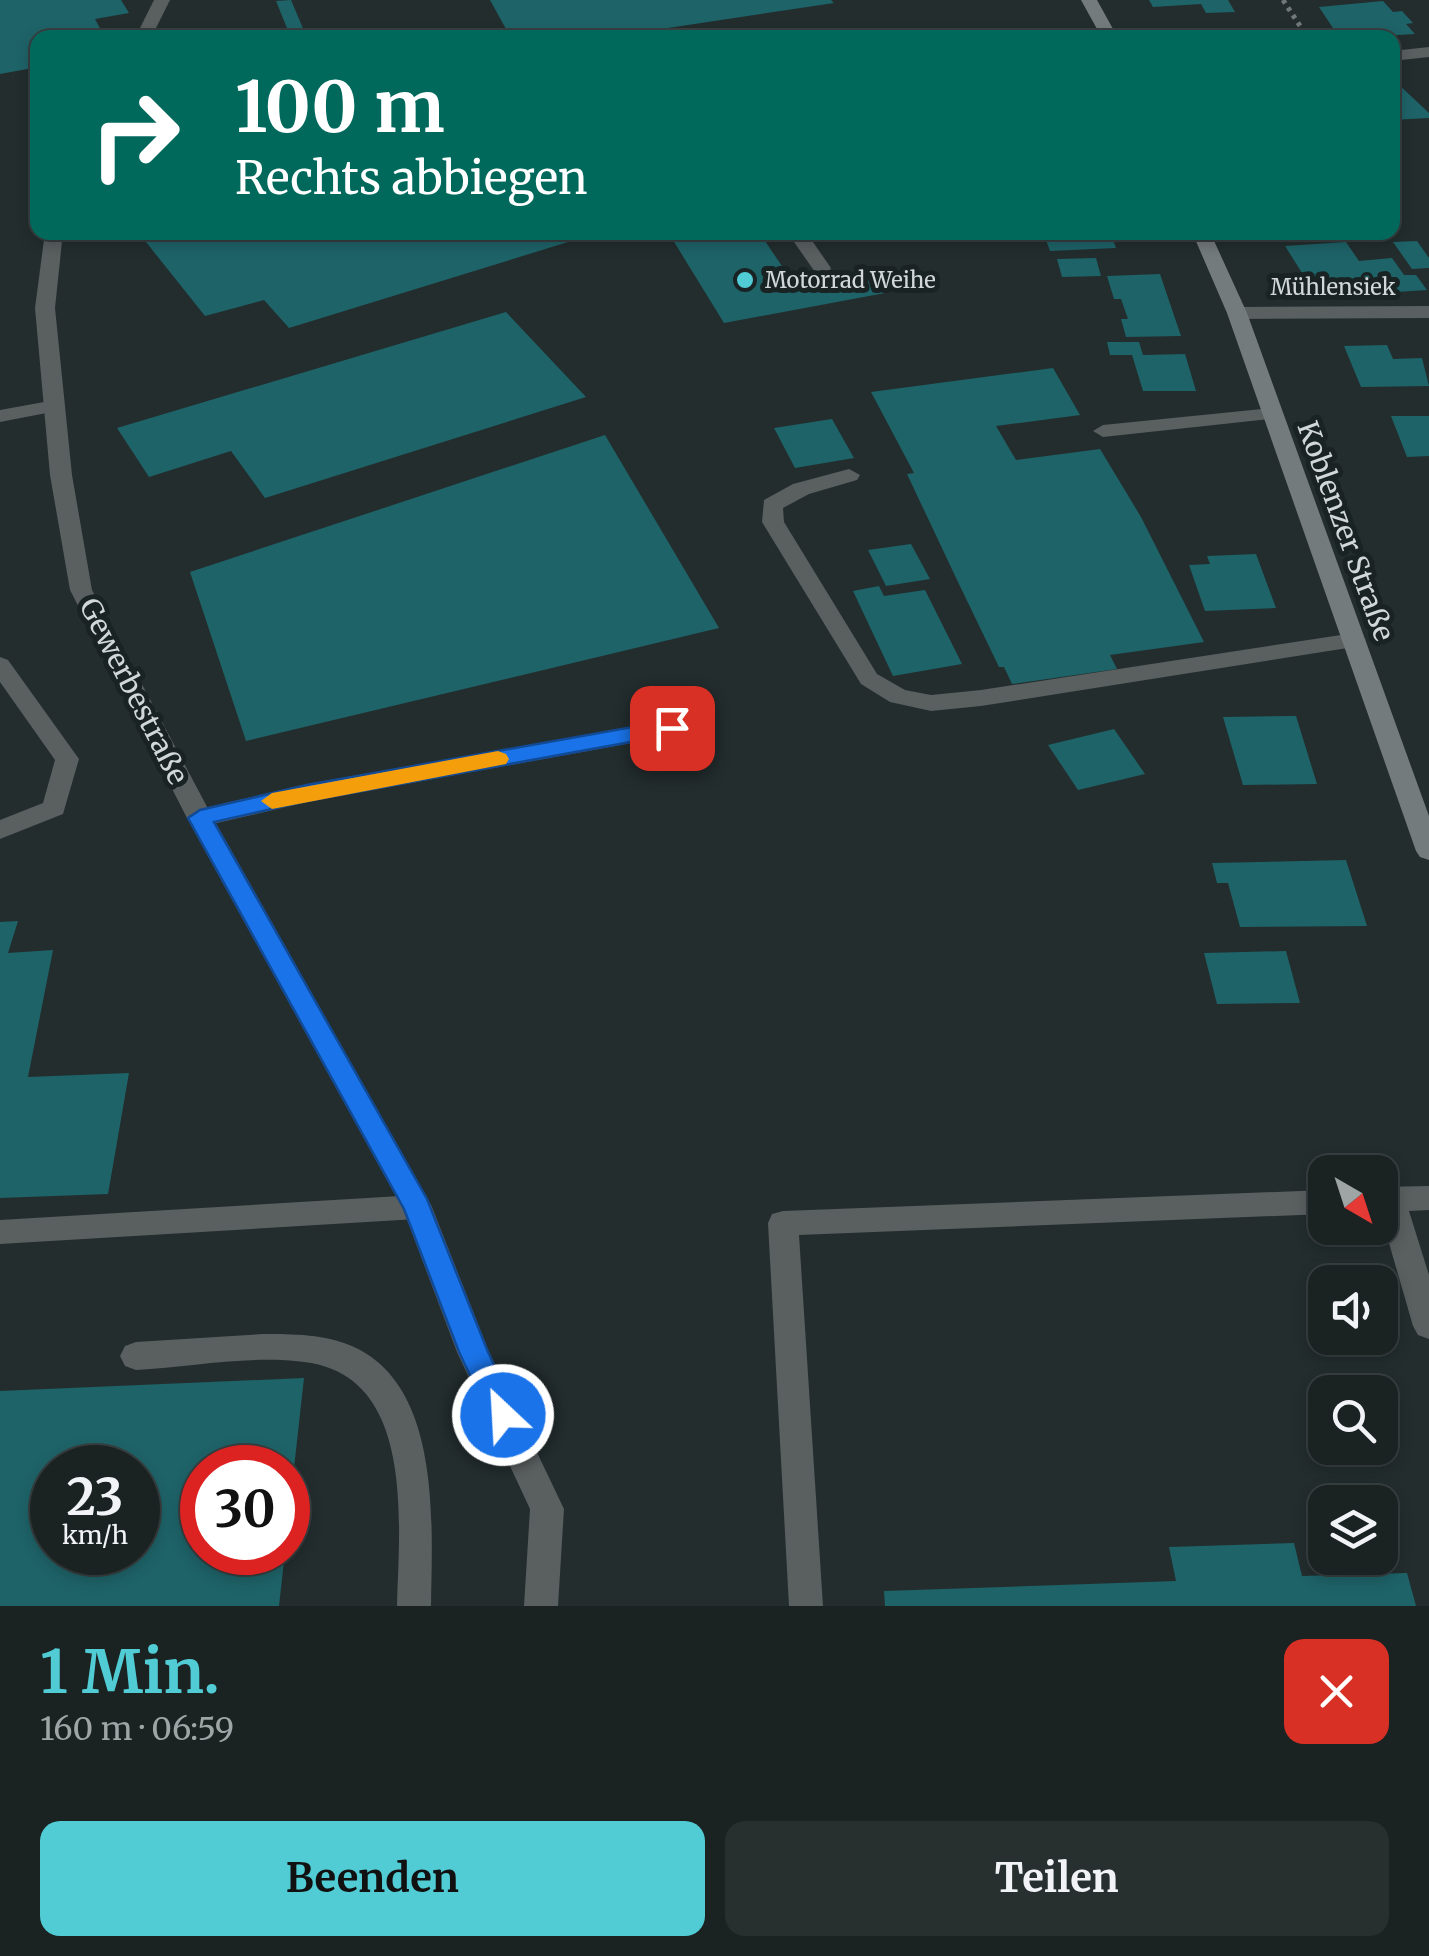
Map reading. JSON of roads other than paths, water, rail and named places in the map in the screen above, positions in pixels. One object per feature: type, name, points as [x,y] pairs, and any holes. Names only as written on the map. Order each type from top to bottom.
[{"type":"main road","points":[[1089,0],[1106,30]]},
{"type":"main road","name":"Koblenzer Straße","points":[[1204,240],[1236,313],[1429,851]]},
{"type":"street","points":[[148,30],[162,0]]},
{"type":"street","points":[[1400,55],[1429,52]]},
{"type":"street","name":"Gewerbestraße","points":[[53,240],[45,308],[62,475],[81,590],[200,818],[417,1207],[474,1352],[547,1509],[541,1606]]},
{"type":"street","points":[[802,240],[822,268]]},
{"type":"street","name":"Mühlensiek","points":[[1236,313],[1429,312]]},
{"type":"street","points":[[0,416],[55,406]]},
{"type":"street","points":[[1102,430],[1273,414]]},
{"type":"street","points":[[849,475],[801,490],[772,505],[773,522],[869,679],[898,696],[930,702],[981,698],[1354,640]]},
{"type":"street","points":[[0,666],[67,759],[54,808],[0,830]]},
{"type":"street","points":[[200,818],[307,793],[672,728]]},
{"type":"street","points":[[1398,1199],[1429,1198]]},
{"type":"street","points":[[806,1606],[783,1223],[1308,1203]]},
{"type":"street","points":[[0,1232],[417,1207]]},
{"type":"street","points":[[1398,1237],[1428,1326]]},
{"type":"street","points":[[136,1356],[308,1348],[356,1363],[388,1390],[412,1463],[414,1606]]},
{"type":"place","name":"Motorrad Weihe","points":[[745,280]]}]
